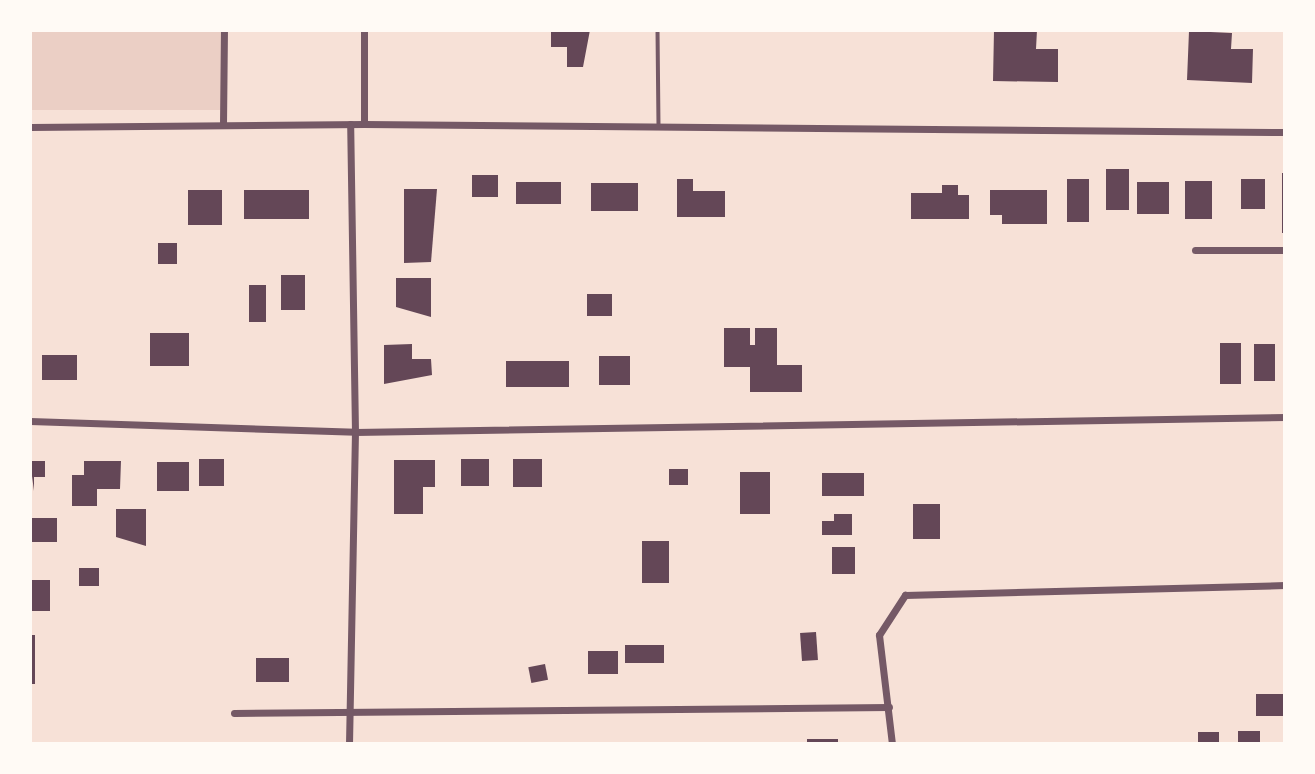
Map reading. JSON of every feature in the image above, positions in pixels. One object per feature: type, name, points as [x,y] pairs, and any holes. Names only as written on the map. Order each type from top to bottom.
[{"type":"street","points":[[223,124],[224,30]]},
{"type":"street","points":[[364,30],[364,124]]},
{"type":"street","points":[[349,744],[355,432],[351,124]]},
{"type":"street","points":[[30,127],[364,124],[1285,132]]},
{"type":"street","points":[[1195,250],[1285,250]]},
{"type":"street","points":[[30,421],[355,432],[1285,417]]},
{"type":"street","points":[[891,744],[879,635],[905,595],[1285,585]]},
{"type":"street","points":[[234,713],[350,716],[888,707]]},
{"type":"lane","points":[[658,30],[659,128]]},
{"type":"shaded area","points":[[30,30],[223,30],[223,110],[30,110]]},
{"type":"building","points":[[551,30],[590,30],[583,67],[567,67],[567,47],[551,47]]},
{"type":"building","points":[[994,30],[1037,30],[1036,49],[1058,49],[1058,82],[993,81]]},
{"type":"building","points":[[1189,31],[1232,33],[1231,49],[1253,49],[1252,83],[1187,80]]},
{"type":"building","points":[[1106,169],[1129,169],[1129,210],[1106,210]]},
{"type":"building","points":[[1282,173],[1285,173],[1285,233],[1282,233]]},
{"type":"building","points":[[472,175],[498,175],[498,197],[472,197]]},
{"type":"building","points":[[677,179],[693,179],[693,191],[725,191],[725,217],[677,217]]},
{"type":"building","points":[[1067,179],[1089,179],[1089,222],[1067,222]]},
{"type":"building","points":[[1241,179],[1265,179],[1265,209],[1241,209]]},
{"type":"building","points":[[1185,181],[1212,181],[1212,219],[1185,219]]},
{"type":"building","points":[[516,182],[561,182],[561,204],[516,204]]},
{"type":"building","points":[[1137,182],[1169,182],[1169,214],[1137,214]]},
{"type":"building","points":[[591,183],[638,183],[638,211],[591,211]]},
{"type":"building","points":[[942,185],[958,185],[958,195],[969,195],[969,219],[911,219],[911,193],[942,193]]},
{"type":"building","points":[[404,189],[437,189],[431,262],[404,263]]},
{"type":"building","points":[[188,190],[222,190],[222,225],[188,225]]},
{"type":"building","points":[[244,190],[309,190],[309,219],[244,219]]},
{"type":"building","points":[[990,190],[1047,190],[1047,224],[1002,224],[1002,215],[990,215]]},
{"type":"building","points":[[158,243],[177,243],[177,264],[158,264]]},
{"type":"building","points":[[281,275],[305,275],[305,310],[281,310]]},
{"type":"building","points":[[396,278],[431,278],[431,317],[396,307]]},
{"type":"building","points":[[249,285],[266,285],[266,322],[249,322]]},
{"type":"building","points":[[587,294],[612,294],[612,316],[587,316]]},
{"type":"building","points":[[724,328],[750,328],[750,345],[755,345],[755,328],[777,328],[777,365],[802,365],[802,392],[750,392],[750,367],[724,367]]},
{"type":"building","points":[[150,333],[189,333],[189,366],[150,366]]},
{"type":"building","points":[[1220,343],[1241,343],[1241,384],[1220,384]]},
{"type":"building","points":[[412,344],[412,359],[431,359],[432,375],[384,384],[384,345]]},
{"type":"building","points":[[1254,344],[1275,344],[1275,381],[1254,381]]},
{"type":"building","points":[[42,355],[77,355],[77,380],[42,380]]},
{"type":"building","points":[[599,356],[630,356],[630,385],[599,385]]},
{"type":"building","points":[[506,361],[569,361],[569,387],[506,387]]},
{"type":"building","points":[[199,459],[224,459],[224,486],[199,486]]},
{"type":"building","points":[[461,459],[489,459],[489,486],[461,486]]},
{"type":"building","points":[[513,459],[542,459],[542,487],[513,487]]},
{"type":"building","points":[[394,460],[435,460],[435,487],[423,487],[423,514],[394,514]]},
{"type":"building","points":[[30,461],[45,461],[45,477],[34,477],[34,491]]},
{"type":"building","points":[[84,461],[121,461],[120,489],[97,489],[97,506],[72,506],[72,475],[84,475]]},
{"type":"building","points":[[157,462],[189,462],[189,491],[157,491]]},
{"type":"building","points":[[669,469],[688,469],[688,485],[669,485]]},
{"type":"building","points":[[740,472],[770,472],[770,514],[740,514]]},
{"type":"building","points":[[822,473],[864,473],[864,496],[822,496]]},
{"type":"building","points":[[913,504],[940,504],[940,539],[913,539]]},
{"type":"building","points":[[116,509],[146,509],[146,546],[116,537]]},
{"type":"building","points":[[834,514],[852,514],[852,535],[822,535],[822,521],[834,521]]},
{"type":"building","points":[[30,518],[57,518],[57,542],[30,542]]},
{"type":"building","points":[[642,541],[669,541],[669,583],[642,583]]},
{"type":"building","points":[[832,547],[855,547],[855,574],[832,574]]},
{"type":"building","points":[[79,568],[99,568],[99,586],[79,586]]},
{"type":"building","points":[[30,580],[50,580],[50,611],[30,611]]},
{"type":"building","points":[[816,632],[818,660],[802,661],[800,633]]},
{"type":"building","points":[[30,635],[35,635],[35,684],[30,684]]},
{"type":"building","points":[[625,645],[664,645],[664,663],[625,663]]},
{"type":"building","points":[[588,651],[618,651],[618,674],[588,674]]},
{"type":"building","points":[[256,658],[289,658],[289,682],[256,682]]},
{"type":"building","points":[[545,664],[548,680],[531,683],[528,667]]},
{"type":"building","points":[[1256,694],[1285,694],[1285,716],[1256,716]]},
{"type":"building","points":[[1238,731],[1260,731],[1260,744],[1238,744]]},
{"type":"building","points":[[1198,732],[1219,732],[1219,744],[1198,744]]},
{"type":"building","points":[[807,739],[838,739],[838,744],[807,744]]}]
